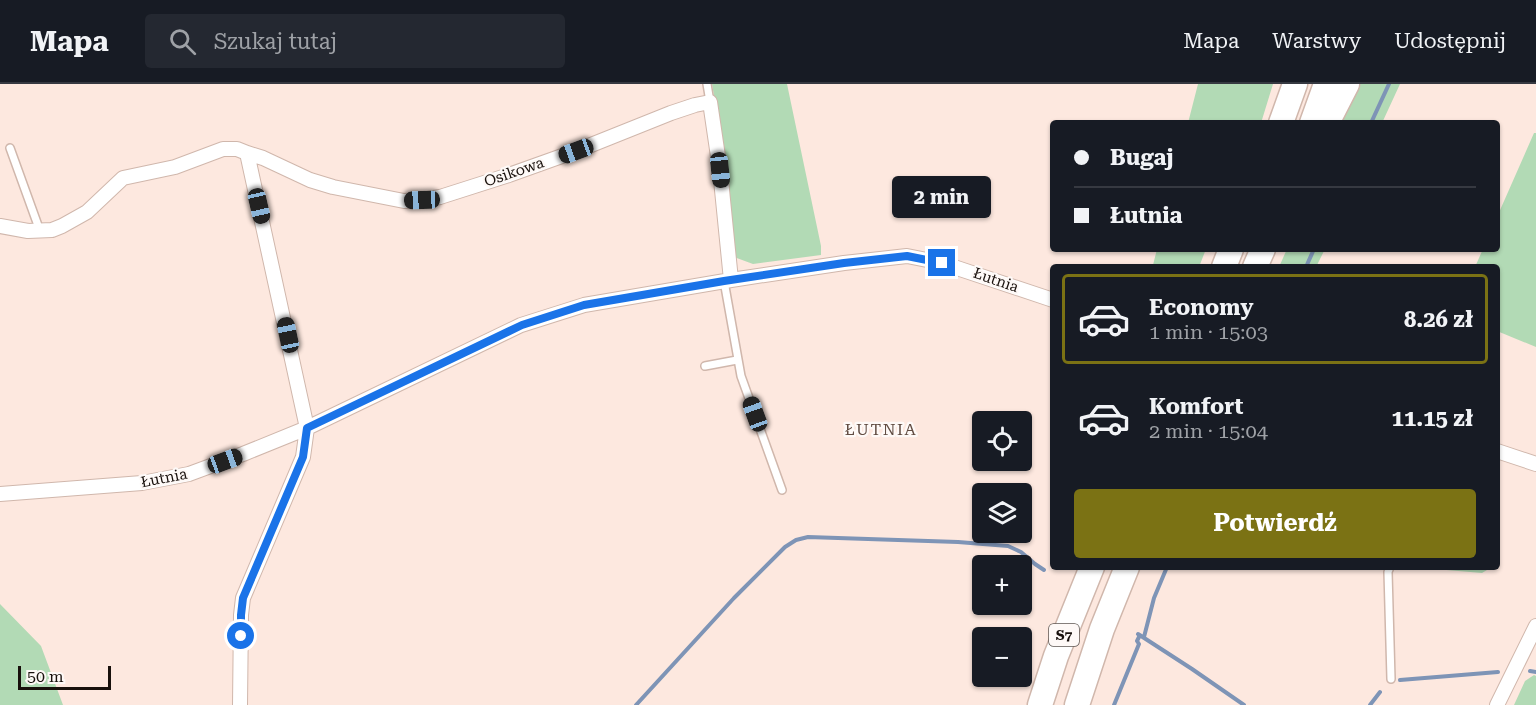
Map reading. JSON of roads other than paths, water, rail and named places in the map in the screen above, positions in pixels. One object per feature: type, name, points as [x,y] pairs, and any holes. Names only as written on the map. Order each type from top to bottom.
[{"type":"highway","points":[[1277,120],[1283,84]]},
{"type":"highway","points":[[1282,120],[1295,84]]},
{"type":"highway","points":[[1313,120],[1326,84]]},
{"type":"highway","points":[[1329,120],[1347,84]]},
{"type":"highway","name":"S7","points":[[1040,705],[1056,656],[1091,570]]},
{"type":"highway","name":"S7","points":[[1077,705],[1102,629],[1126,570]]},
{"type":"street","name":"Osikowa","points":[[0,226],[40,231],[62,226],[94,207],[123,178],[175,167],[223,149],[237,149],[263,158],[310,180],[333,187],[404,201],[440,197],[576,151],[671,113],[710,102]]},
{"type":"street","points":[[710,102],[720,170],[727,280]]},
{"type":"street","points":[[240,705],[243,598],[303,457],[307,428],[247,153]]},
{"type":"street","name":"Łutnia","points":[[0,494],[142,483],[189,474],[307,428],[522,325],[584,305],[727,280],[907,256],[942,263],[1050,299]]},
{"type":"street","points":[[1500,452],[1536,464]]},
{"type":"street","points":[[1497,705],[1536,626]]},
{"type":"lane","points":[[707,84],[710,102]]},
{"type":"lane","points":[[10,148],[40,231]]},
{"type":"lane","points":[[727,280],[741,376],[782,490]]},
{"type":"lane","points":[[705,366],[737,360]]},
{"type":"lane","points":[[1389,570],[1391,679]]},
{"type":"waterway","points":[[1372,120],[1389,84]]},
{"type":"waterway","points":[[1307,264],[1313,252]]},
{"type":"waterway","points":[[636,705],[734,598],[785,547],[796,540],[808,537],[1008,546],[1021,552],[1044,570]]},
{"type":"waterway","points":[[1144,637],[1154,598],[1166,570]]},
{"type":"waterway","points":[[1138,634],[1244,705]]},
{"type":"waterway","points":[[1114,705],[1139,644],[1137,641],[1140,635]]},
{"type":"waterway","points":[[1530,671],[1536,672]]},
{"type":"waterway","points":[[1400,680],[1498,672]]},
{"type":"waterway","points":[[1370,705],[1380,692]]},
{"type":"district","name":"ŁUTNIA","points":[[881,429]]}]
